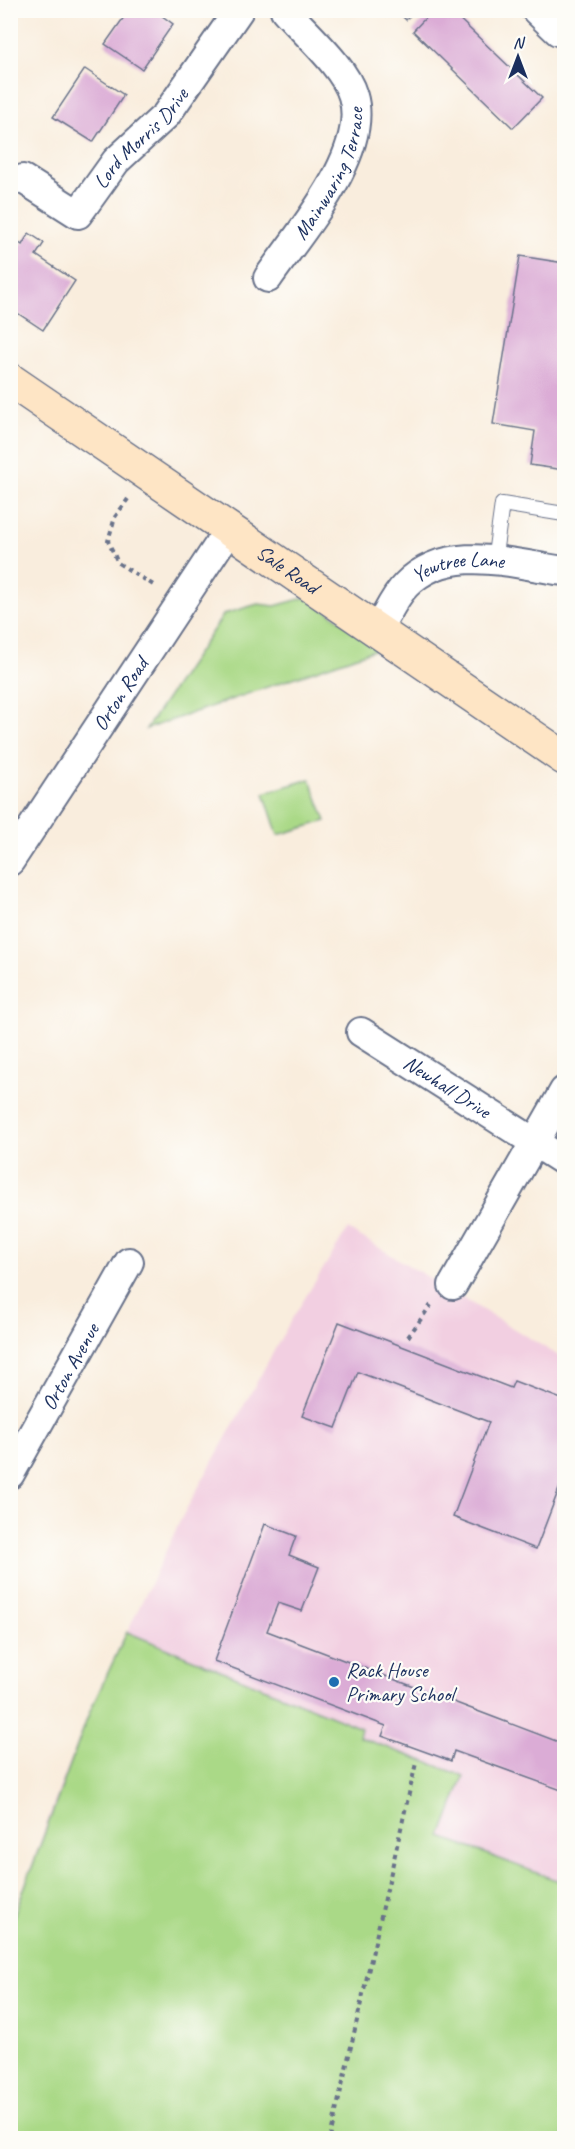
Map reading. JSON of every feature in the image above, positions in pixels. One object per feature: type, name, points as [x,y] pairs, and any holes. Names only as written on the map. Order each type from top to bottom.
[{"type":"main road","name":"Sale Road","points":[[10,380],[378,628],[564,758]]},
{"type":"street","name":"Lord Morris Drive","points":[[23,179],[78,214],[117,161],[166,115],[239,10]]},
{"type":"street","name":"Mainwaring Terrace","points":[[268,278],[342,171],[352,143],[356,115],[353,95],[339,71],[285,10]]},
{"type":"street","points":[[536,10],[558,31],[564,31]]},
{"type":"street","name":"Orton Road","points":[[10,861],[230,528]]},
{"type":"street","name":"Yewtree Lane","points":[[378,628],[405,586],[430,566],[462,558],[564,571]]},
{"type":"street","name":"Newhall Drive","points":[[362,1032],[564,1161]]},
{"type":"street","points":[[453,1285],[564,1091]]},
{"type":"street","name":"Orton Avenue","points":[[11,1473],[129,1262]]},
{"type":"lane","points":[[495,562],[502,504],[564,514]]},
{"type":"path","points":[[147,473],[115,517],[108,541],[118,563],[181,603]]},
{"type":"path","points":[[408,1337],[441,1291],[453,1285]]},
{"type":"path","points":[[330,2139],[416,1763]]},
{"type":"shaded area","name":"Rack House Primary School","points":[[348,1229],[564,1359],[564,2138],[11,2138],[11,1924],[56,1797],[90,1711],[182,1517],[290,1322]]},
{"type":"green space","points":[[307,597],[380,648],[146,729],[224,614],[258,604],[275,606]]},
{"type":"green space","points":[[310,779],[326,821],[278,835],[264,793]]},
{"type":"green space","points":[[127,1632],[361,1728],[359,1737],[464,1776],[441,1837],[564,1883],[564,2138],[11,2138],[11,1924],[90,1711]]},
{"type":"building","points":[[129,10],[154,10],[173,24],[142,69],[105,44]]},
{"type":"building","points":[[396,10],[415,10],[406,20]]},
{"type":"building","points":[[433,10],[450,10],[542,98],[513,128],[413,31]]},
{"type":"building","points":[[85,69],[124,95],[93,142],[53,117]]},
{"type":"building","points":[[29,233],[44,243],[36,255],[75,281],[43,330],[10,308],[10,237],[22,245]]},
{"type":"building","points":[[520,256],[564,263],[564,470],[530,465],[535,431],[493,424]]},
{"type":"building","points":[[339,1322],[511,1388],[514,1381],[564,1400],[564,1476],[536,1549],[453,1517],[489,1422],[358,1372],[336,1428],[302,1416]]},
{"type":"building","points":[[265,1524],[296,1536],[289,1555],[319,1567],[302,1611],[278,1603],[267,1631],[564,1744],[564,1791],[454,1751],[451,1761],[382,1736],[386,1726],[214,1661]]},
{"type":"place","name":"Rack House Primary School","points":[[334,1682]]}]
